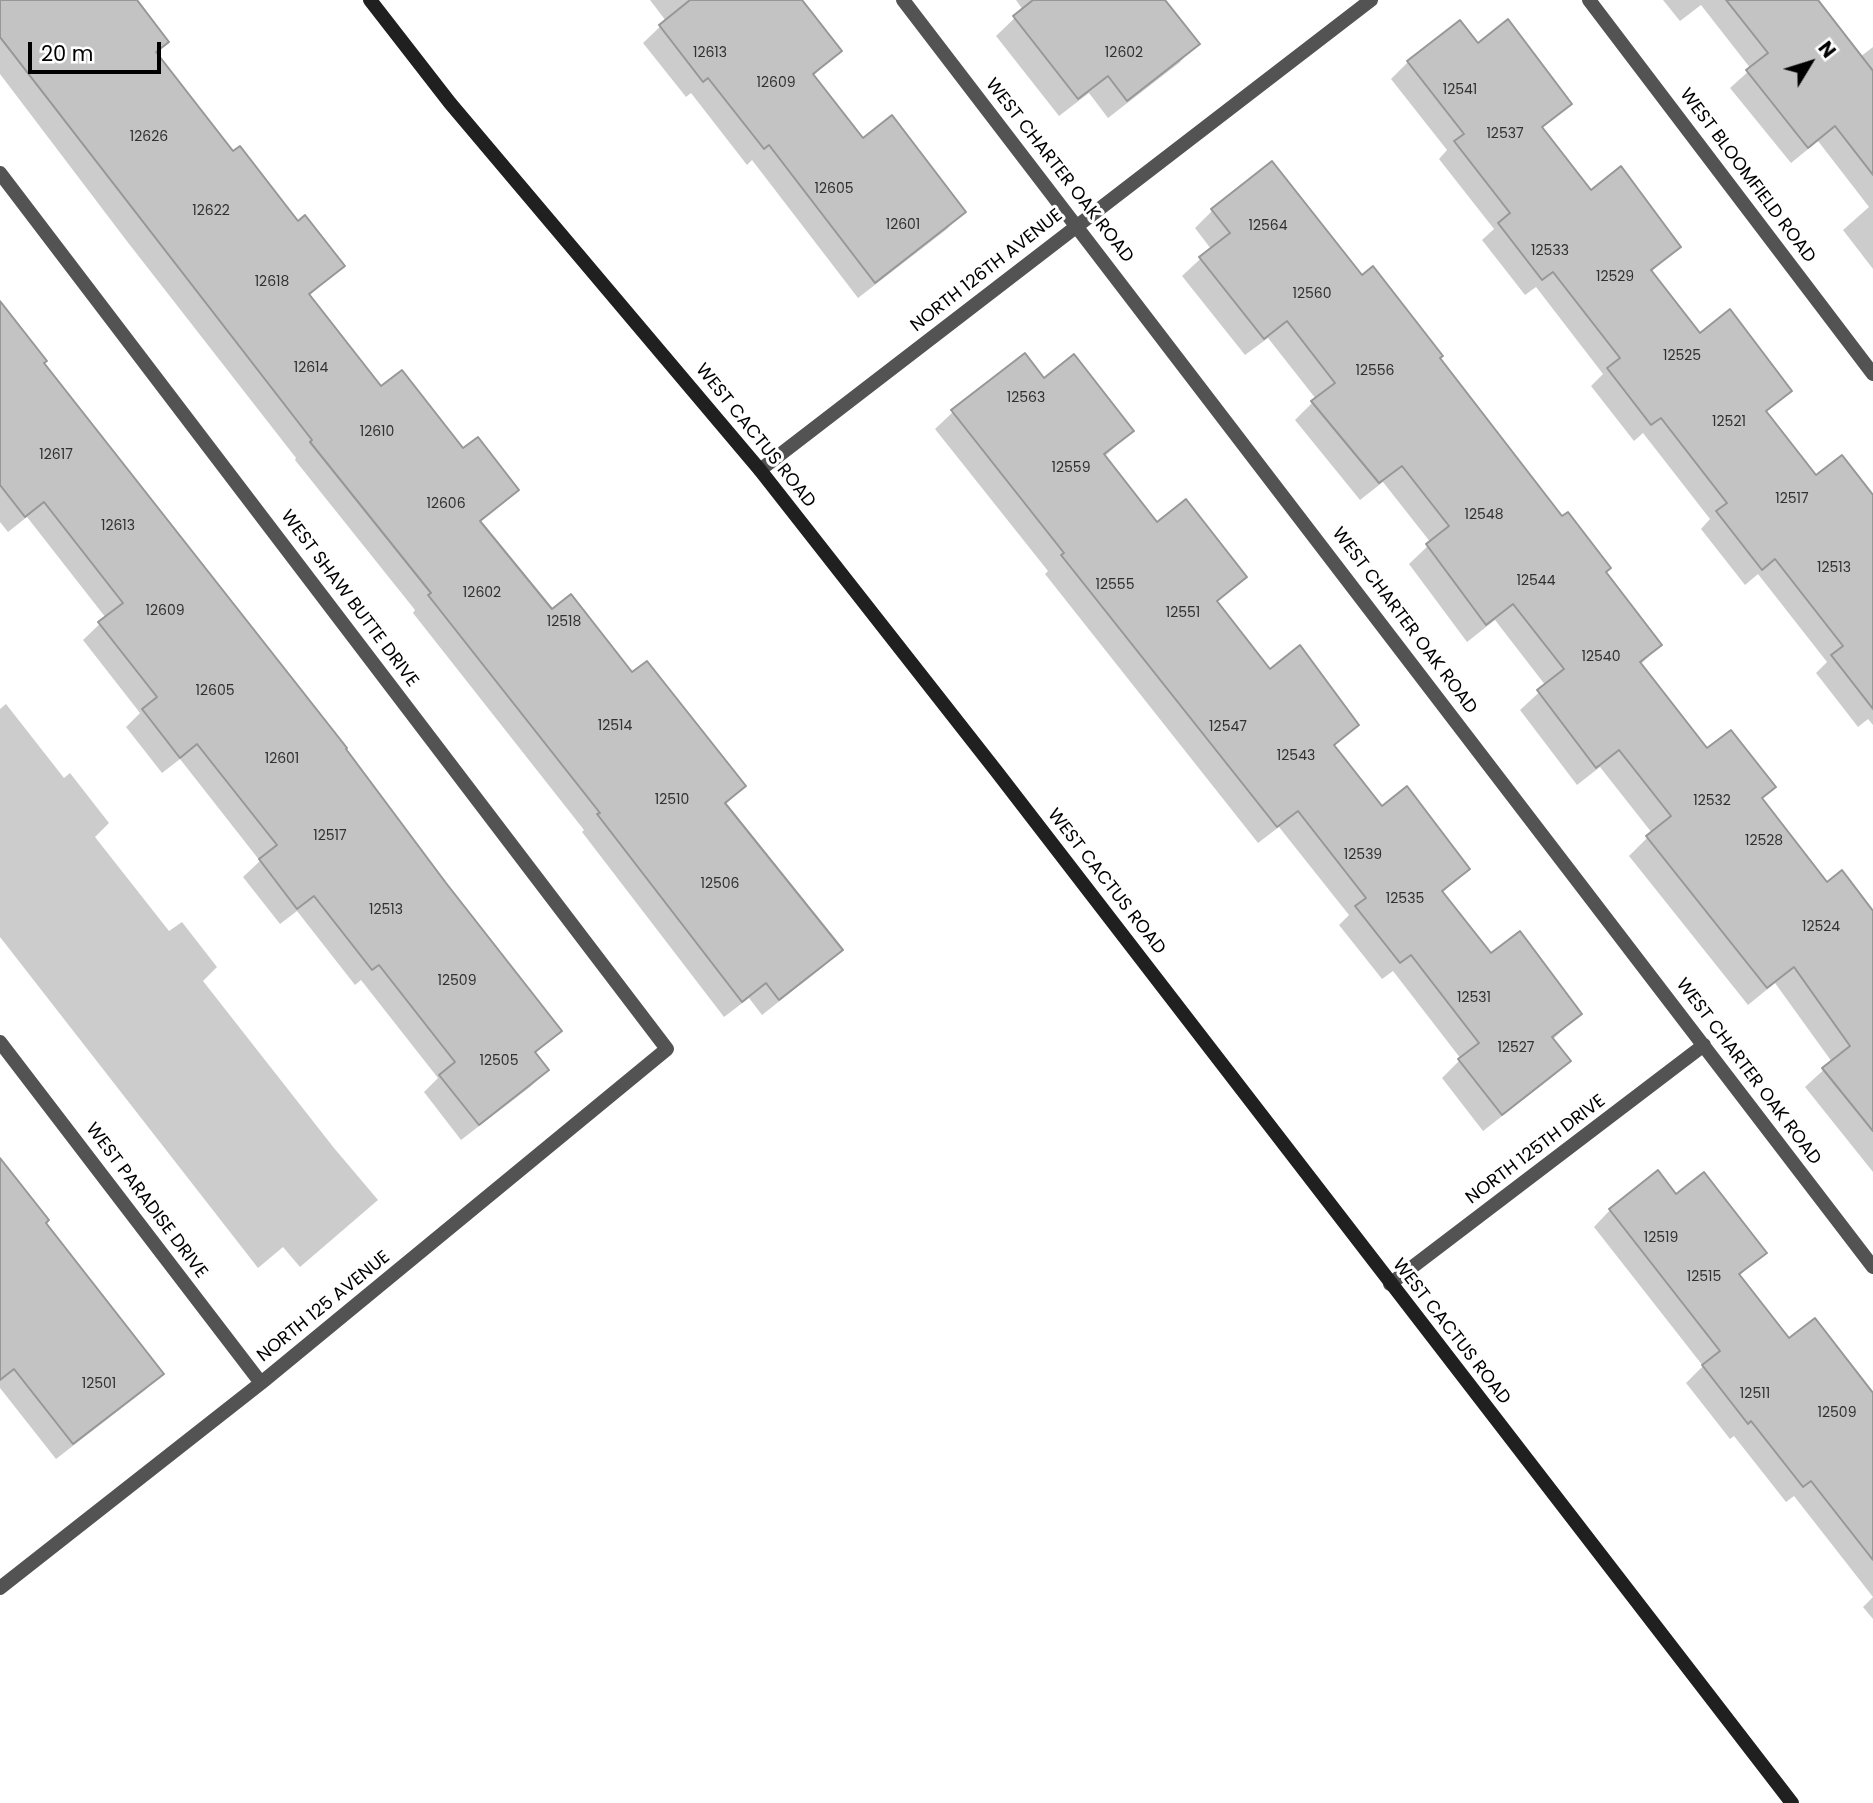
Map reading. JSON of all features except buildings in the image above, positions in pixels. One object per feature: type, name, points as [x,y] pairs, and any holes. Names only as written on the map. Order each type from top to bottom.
[{"type":"main road","name":"WEST CACTUS ROAD","points":[[370,0],[450,103],[760,470],[980,750],[1792,1803]]},
{"type":"street","name":"WEST CHARTER OAK ROAD","points":[[903,0],[1873,1267]]},
{"type":"street","name":"NORTH 126TH AVENUE","points":[[760,470],[1371,0]]},
{"type":"street","name":"WEST BLOOMFIELD ROAD","points":[[1589,0],[1873,374]]},
{"type":"street","name":"WEST SHAW BUTTE DRIVE","points":[[0,173],[667,1049]]},
{"type":"street","name":"WEST PARADISE DRIVE","points":[[0,1042],[261,1384]]},
{"type":"street","name":"NORTH 125TH DRIVE","points":[[1390,1284],[1704,1045]]},
{"type":"street","name":"NORTH 125 AVENUE","points":[[0,1588],[261,1384],[667,1049]]}]
